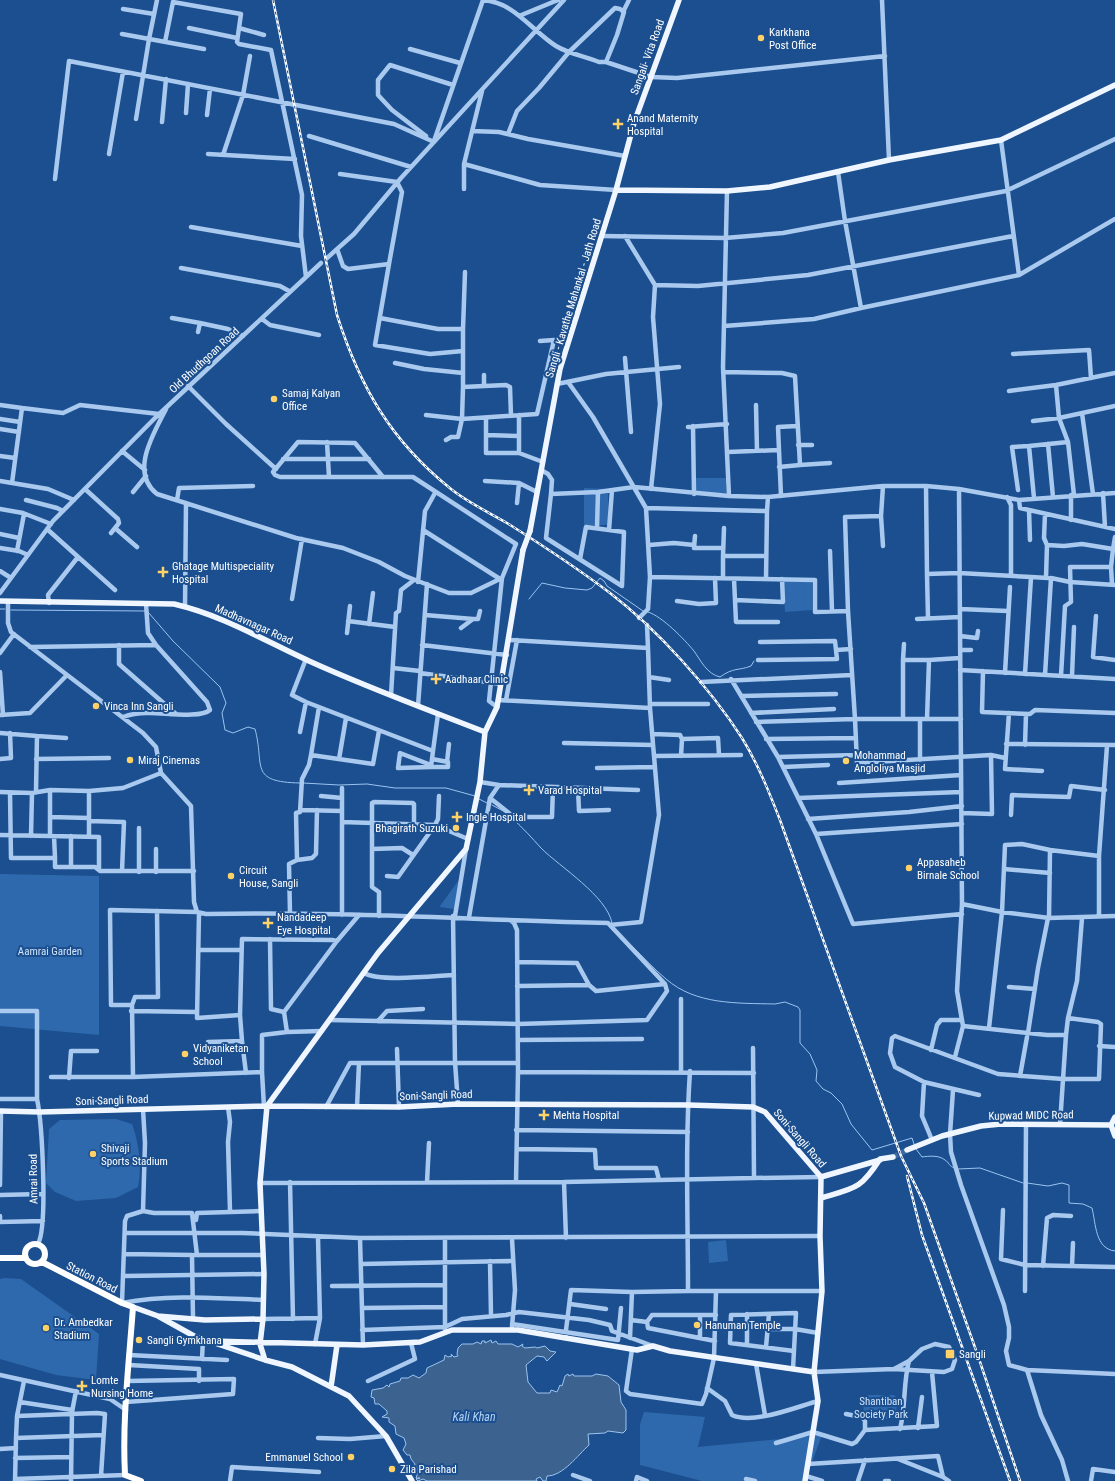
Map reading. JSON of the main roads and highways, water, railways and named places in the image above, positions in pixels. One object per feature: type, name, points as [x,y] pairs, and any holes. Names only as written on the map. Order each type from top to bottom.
[{"type":"highway","points":[[0,1258],[26,1258],[35,1264],[42,1262],[46,1253],[43,1247],[38,1244],[28,1246],[25,1252],[26,1258]]},
{"type":"highway","name":"Station Road","points":[[42,1262],[122,1303],[133,1307]]},
{"type":"highway","points":[[133,1307],[126,1402],[125,1478],[141,1481]]},
{"type":"main road","name":"Sangali- Vita Road","points":[[616,190],[634,123],[679,0]]},
{"type":"main road","points":[[616,190],[727,191],[782,185],[889,160],[1001,140],[1115,85]]},
{"type":"main road","name":"Sangli - Kavathe Mahankal - Jath Road","points":[[484,732],[497,707],[510,640],[523,550],[530,531],[560,369],[616,190]]},
{"type":"main road","name":"Madhavnagar Road","points":[[0,601],[174,604],[225,622],[306,659],[484,732]]},
{"type":"main road","points":[[265,1360],[260,1344],[263,1319],[264,1274],[260,1182],[265,1106],[408,916],[466,849],[480,782],[484,732]]},
{"type":"main road","name":"Soni-Sangli Road","points":[[1,1111],[40,1112],[265,1106],[399,1107],[458,1104],[688,1105],[752,1107],[764,1112],[821,1177],[820,1236],[822,1291],[814,1372],[818,1401],[805,1479]]},
{"type":"main road","points":[[1115,1117],[1111,1125],[1115,1136]]},
{"type":"main road","name":"Kupwad MIDC Road","points":[[907,1150],[950,1134],[981,1126],[1026,1124],[1111,1125]]},
{"type":"main road","points":[[821,1177],[880,1159],[892,1157]]},
{"type":"main road","points":[[821,1198],[855,1188],[868,1178],[880,1159]]},
{"type":"main road","points":[[133,1307],[158,1316],[194,1336],[213,1341],[260,1344],[363,1345],[411,1343],[420,1342],[452,1330],[512,1327],[566,1335],[637,1350],[653,1346],[670,1351],[814,1372]]},
{"type":"main road","points":[[158,1316],[205,1320],[263,1319]]},
{"type":"main road","points":[[213,1341],[265,1360],[292,1367],[349,1396],[386,1436],[412,1481]]},
{"type":"main road","points":[[331,1387],[337,1344]]},
{"type":"water","name":"Kali Khan","points":[[491,1340],[492,1343],[496,1341],[498,1344],[512,1344],[518,1347],[523,1344],[522,1346],[525,1348],[545,1346],[550,1351],[556,1352],[547,1361],[544,1357],[537,1356],[526,1365],[528,1382],[537,1393],[550,1393],[551,1390],[557,1392],[560,1385],[562,1386],[565,1376],[568,1374],[569,1376],[573,1374],[574,1376],[592,1376],[596,1374],[608,1376],[619,1385],[621,1402],[626,1410],[626,1430],[623,1433],[608,1431],[605,1433],[588,1434],[589,1445],[559,1473],[547,1476],[546,1481],[543,1481],[540,1477],[536,1479],[537,1481],[427,1481],[423,1479],[418,1481],[416,1479],[420,1478],[416,1478],[418,1472],[417,1467],[414,1467],[415,1464],[410,1455],[407,1455],[403,1450],[406,1444],[404,1438],[396,1434],[395,1426],[389,1422],[389,1418],[382,1417],[387,1414],[387,1411],[379,1404],[375,1404],[374,1398],[371,1397],[372,1390],[383,1388],[387,1385],[389,1387],[390,1384],[400,1381],[401,1378],[408,1378],[413,1375],[419,1378],[426,1373],[427,1368],[444,1360],[445,1355],[448,1357],[452,1356],[451,1354],[454,1357],[458,1356],[458,1348],[462,1344],[473,1344],[477,1342],[481,1344],[482,1341],[485,1341],[485,1343]]},
{"type":"waterway","points":[[529,599],[542,583],[565,588],[587,590],[592,588],[600,578],[607,586],[643,611]]},
{"type":"waterway","points":[[0,609],[5,609]]},
{"type":"waterway","points":[[11,610],[145,611]]},
{"type":"waterway","points":[[148,612],[173,641],[220,687],[226,703],[222,713],[225,730],[233,733],[248,727],[255,729],[260,762],[262,770],[266,775],[272,779],[284,782],[300,783]]},
{"type":"waterway","points":[[648,612],[660,618],[673,629],[694,651],[708,670],[715,675],[720,677],[733,670],[751,666],[754,661]]},
{"type":"waterway","points":[[303,783],[339,785],[367,784],[395,788],[446,788],[475,796]]},
{"type":"waterway","points":[[479,799],[487,803]]},
{"type":"waterway","points":[[492,805],[505,812]]},
{"type":"waterway","points":[[513,819],[549,856],[582,882],[592,892],[608,913],[612,923]]},
{"type":"waterway","points":[[632,946],[666,979],[690,994],[732,1003],[775,1004],[785,1002],[798,1007],[800,1010],[800,1043],[810,1054],[817,1070],[816,1081],[823,1089],[831,1093],[842,1104],[851,1124],[872,1150],[912,1138],[914,1144]]},
{"type":"waterway","points":[[916,1149],[922,1157],[940,1157],[943,1158],[951,1167],[955,1168]]},
{"type":"waterway","points":[[958,1169],[980,1168],[1023,1183]]},
{"type":"waterway","points":[[1027,1183],[1048,1186],[1062,1183],[1069,1185],[1069,1203],[1083,1204],[1092,1208],[1100,1241],[1108,1249],[1115,1251]]},
{"type":"tunnel","points":[[893,1157],[907,1150]]},
{"type":"railway","points":[[273,0],[337,315],[356,366],[367,389],[380,411],[411,452],[451,489],[471,503],[520,531],[572,566],[610,593],[646,624],[682,660],[699,680],[729,719],[748,748],[780,820],[901,1156],[924,1203],[1020,1481]]},
{"type":"railway","points":[[907,1176],[922,1235],[1010,1481]]},
{"type":"place","name":"Karkhana Post Office","points":[[761,38]]},
{"type":"place","name":"Anand Maternity Hospital","points":[[618,124]]},
{"type":"place","name":"Samaj Kalyan Office","points":[[274,399]]},
{"type":"place","name":"Ghatage Multispeciality Hospital","points":[[163,572]]},
{"type":"place","name":"Aadhaar Clinic","points":[[436,679]]},
{"type":"place","name":"Vinca Inn Sangli","points":[[96,706]]},
{"type":"place","name":"Miraj Cinemas","points":[[130,760]]},
{"type":"place","name":"Mohammad Angloliya Masjid","points":[[846,761]]},
{"type":"place","name":"Varad Hospital","points":[[529,790]]},
{"type":"place","name":"Ingle Hospital","points":[[457,817]]},
{"type":"place","name":"Bhagirath Suzuki","points":[[456,828]]},
{"type":"place","name":"Appasaheb Birnale School","points":[[909,868]]},
{"type":"place","name":"Circuit House, Sangli","points":[[231,876]]},
{"type":"place","name":"Nandadeep Eye Hospital","points":[[268,923]]},
{"type":"place","name":"Vidyaniketan School","points":[[185,1054]]},
{"type":"place","name":"Mehta Hospital","points":[[544,1115]]},
{"type":"place","name":"Shivaji Sports Stadium","points":[[93,1154]]},
{"type":"place","name":"Hanuman Temple","points":[[697,1325]]},
{"type":"place","name":"Dr. Ambedkar Stadium","points":[[46,1328]]},
{"type":"place","name":"Sangli Gymkhana","points":[[139,1340]]},
{"type":"place","name":"Sangli","points":[[950,1354]]},
{"type":"place","name":"Lomte Nursing Home","points":[[82,1386]]},
{"type":"place","name":"Emmanuel School","points":[[351,1457]]},
{"type":"place","name":"Zila Parishad","points":[[392,1469]]},
{"type":"park label","name":"Aamrai Garden","points":[[50,951]]},
{"type":"park label","name":"Shantiban Society Park","points":[[881,1407]]}]
